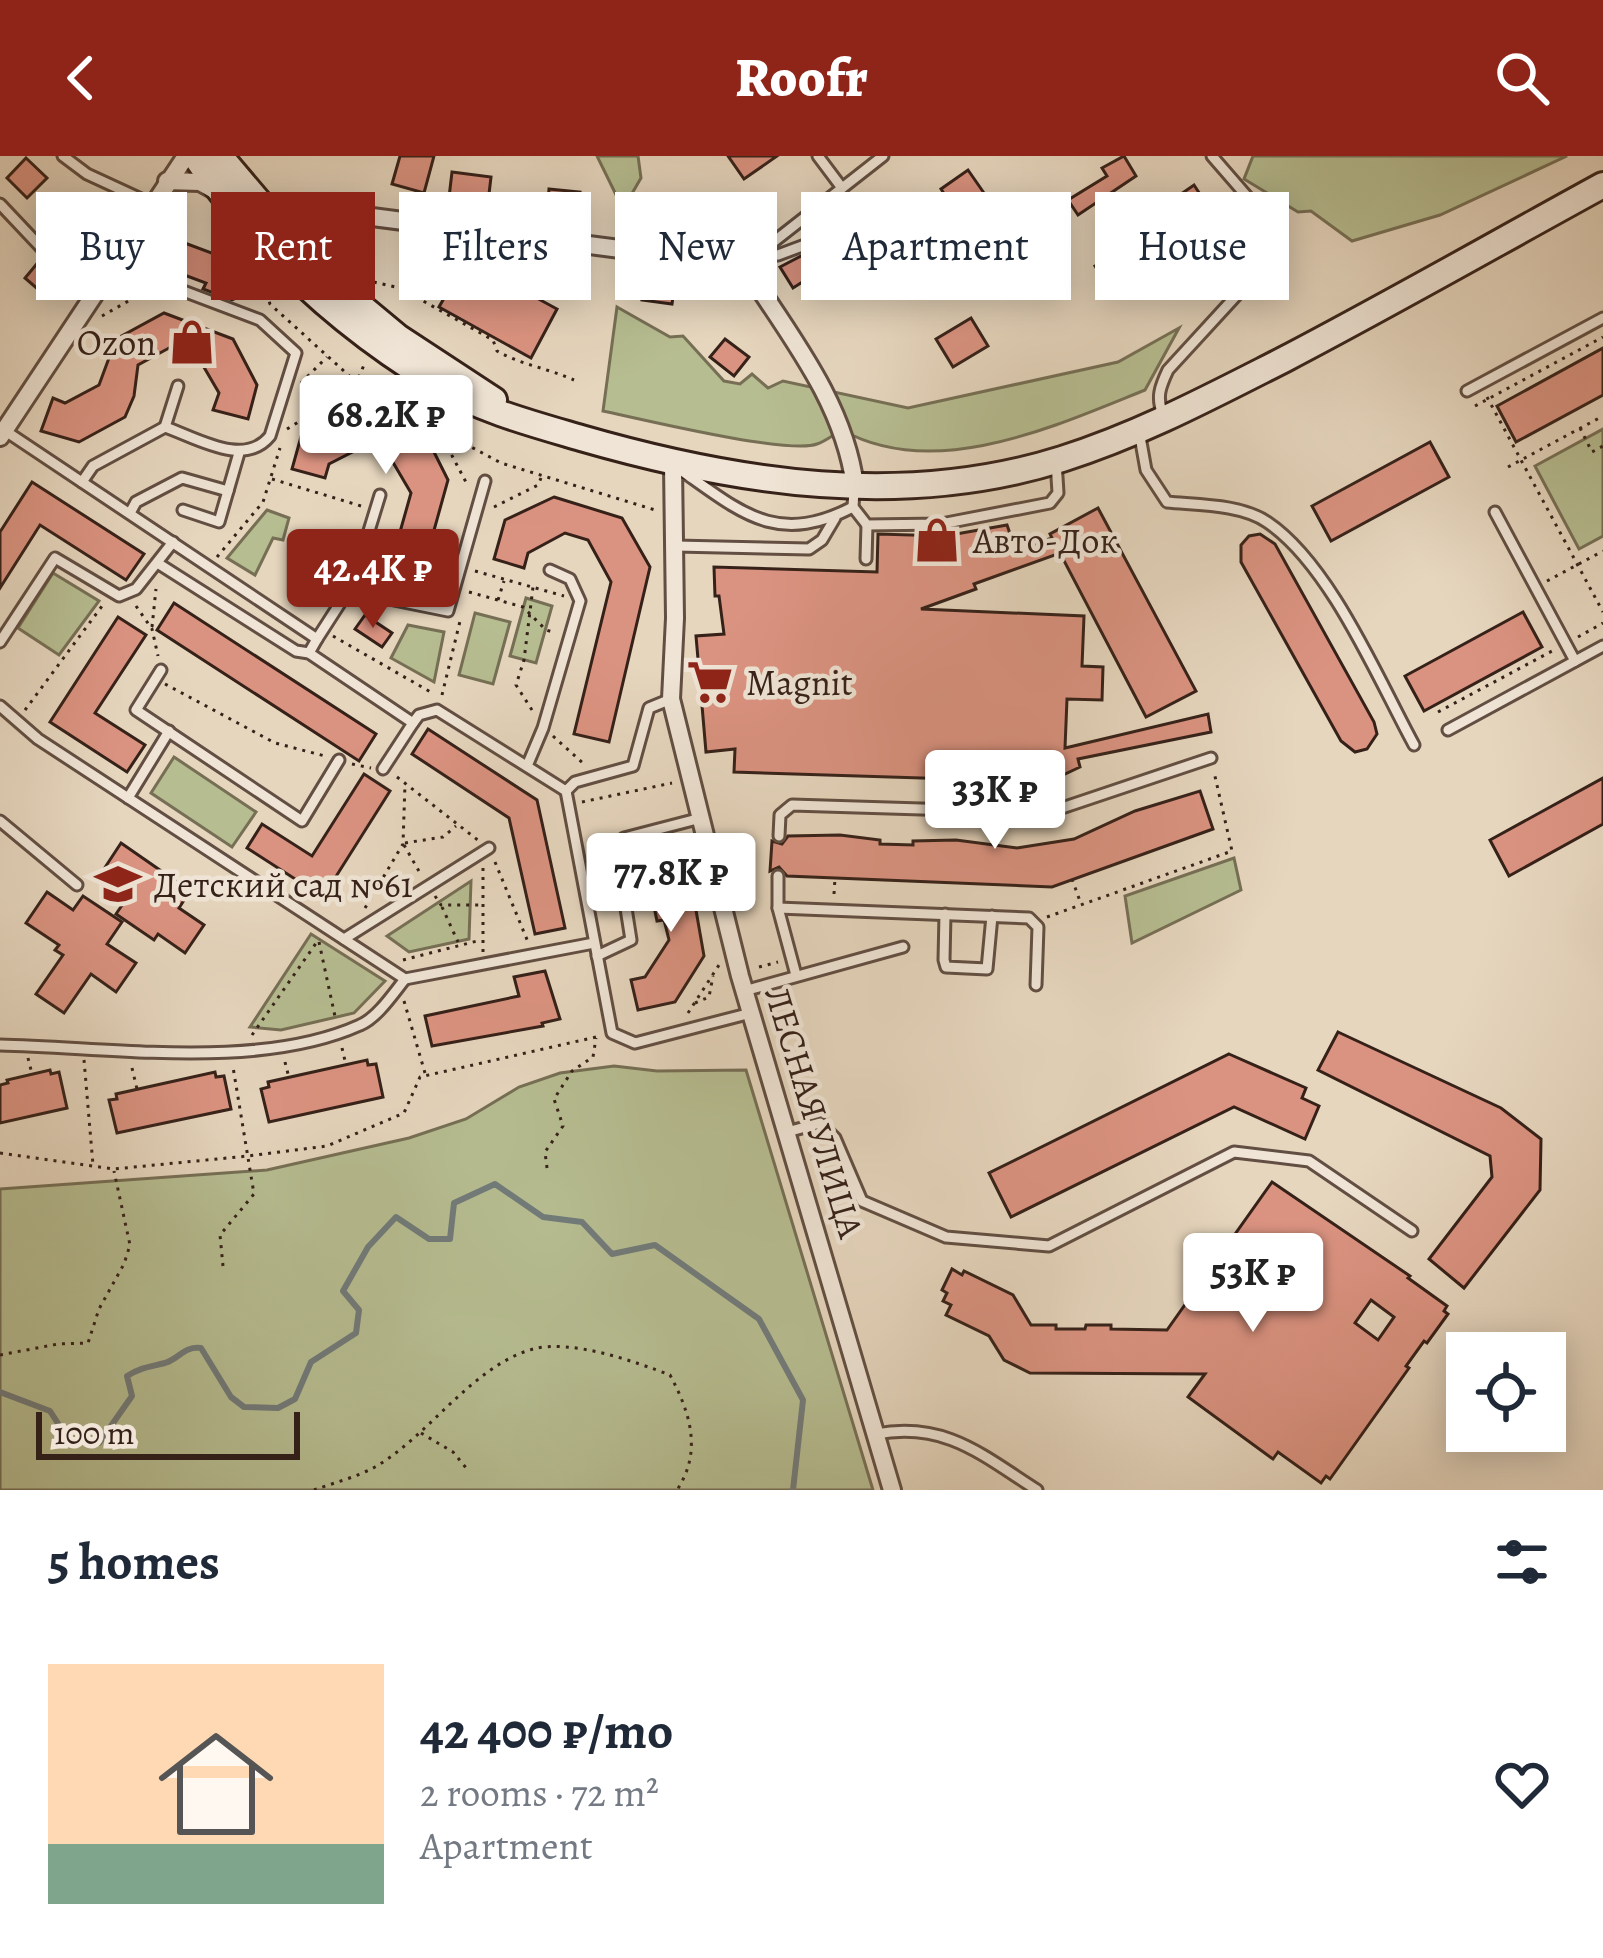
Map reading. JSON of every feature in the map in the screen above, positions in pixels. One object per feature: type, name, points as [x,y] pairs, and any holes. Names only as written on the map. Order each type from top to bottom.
[{"type":"main road","points":[[195,156],[220,169],[244,192]]},
{"type":"main road","points":[[220,169],[279,262],[355,331],[439,386],[515,416],[674,465],[854,497],[1056,461],[1139,431],[1337,331],[1603,184]]},
{"type":"main road","points":[[352,300],[515,416]]},
{"type":"street","points":[[167,181],[172,156]]},
{"type":"street","points":[[160,192],[186,156]]},
{"type":"street","points":[[167,181],[200,182],[220,169]]},
{"type":"street","points":[[375,216],[615,245]]},
{"type":"street","points":[[2,434],[89,300]]},
{"type":"street","points":[[773,300],[829,396],[852,463],[854,497]]},
{"type":"street","name":"ЛЕСНАЯ УЛИЦА","points":[[674,465],[671,699],[742,982],[892,1490]]},
{"type":"lane","points":[[63,156],[87,174],[126,192]]},
{"type":"lane","points":[[818,156],[842,188]]},
{"type":"lane","points":[[777,240],[883,156]]},
{"type":"lane","points":[[1165,420],[1158,403],[1168,370],[1279,249],[1278,232],[1212,156]]},
{"type":"lane","points":[[0,205],[36,243]]},
{"type":"lane","points":[[165,427],[239,453],[263,445],[296,353],[260,320],[187,294]]},
{"type":"lane","points":[[1467,391],[1603,318]]},
{"type":"lane","points":[[82,482],[93,466],[165,427],[178,386]]},
{"type":"lane","points":[[1139,431],[1146,470],[1167,502],[1213,506],[1265,520],[1297,551],[1336,600],[1414,745]]},
{"type":"lane","points":[[2,434],[130,513],[317,640]]},
{"type":"lane","points":[[183,510],[219,522],[239,453]]},
{"type":"lane","points":[[867,525],[941,524],[1050,503],[1058,493],[1056,461]]},
{"type":"lane","points":[[674,465],[758,521],[836,517]]},
{"type":"lane","points":[[130,513],[136,502],[182,478],[228,490]]},
{"type":"lane","points":[[353,583],[380,597],[448,611],[483,508],[485,481]]},
{"type":"lane","points":[[309,653],[353,583],[380,495]]},
{"type":"lane","points":[[676,546],[809,549],[822,540],[854,497],[867,525],[866,559]]},
{"type":"lane","points":[[1495,512],[1575,661]]},
{"type":"lane","points":[[0,642],[55,558],[112,594],[128,595],[172,542]]},
{"type":"lane","points":[[158,564],[296,651],[309,653],[413,723]]},
{"type":"lane","points":[[526,766],[543,728],[580,601],[570,579],[550,570]]},
{"type":"lane","points":[[1448,730],[1603,646]]},
{"type":"lane","points":[[159,675],[136,710],[302,821],[339,760]]},
{"type":"lane","points":[[566,791],[575,782],[633,766],[649,708],[671,699]]},
{"type":"lane","points":[[383,769],[419,715],[437,710],[566,791]]},
{"type":"lane","points":[[0,724],[9,714],[406,980]]},
{"type":"lane","points":[[128,798],[169,731]]},
{"type":"lane","points":[[779,836],[780,815],[792,805],[1047,813],[1211,758]]},
{"type":"lane","points":[[566,791],[611,1033],[634,1043],[751,1013]]},
{"type":"lane","points":[[0,1045],[235,1053],[282,1047],[364,1024],[406,980],[631,940],[617,851],[624,838],[701,818]]},
{"type":"lane","points":[[0,821],[77,885]]},
{"type":"lane","points":[[344,939],[486,850]]},
{"type":"lane","points":[[778,876],[778,908],[796,975]]},
{"type":"lane","points":[[778,908],[1035,921],[1036,985]]},
{"type":"lane","points":[[945,914],[944,960],[952,970],[987,969],[992,916]]},
{"type":"lane","points":[[742,982],[796,975],[903,947]]},
{"type":"lane","points":[[787,1132],[820,1123],[836,1138],[862,1201],[946,1237],[1049,1246],[1234,1152],[1309,1161],[1412,1231]]},
{"type":"lane","points":[[876,1434],[931,1431],[962,1442],[1037,1490]]},
{"type":"path","points":[[375,282],[420,298],[493,340],[496,350],[523,365],[544,367],[574,380]]},
{"type":"path","points":[[95,320],[131,300]]},
{"type":"path","points":[[269,300],[356,382],[501,464],[644,508],[675,512]]},
{"type":"path","points":[[1475,406],[1603,337]]},
{"type":"path","points":[[299,385],[327,357]]},
{"type":"path","points":[[292,407],[285,430],[354,388],[365,363]]},
{"type":"path","points":[[306,378],[322,407]]},
{"type":"path","points":[[392,404],[396,384]]},
{"type":"path","points":[[1480,384],[1603,612]]},
{"type":"path","points":[[1508,466],[1602,419]]},
{"type":"path","points":[[1580,428],[1592,452],[1603,446]]},
{"type":"path","points":[[438,430],[483,508],[538,485],[542,476]]},
{"type":"path","points":[[216,559],[263,502],[280,446]]},
{"type":"path","points":[[271,478],[376,510]]},
{"type":"path","points":[[1535,587],[1603,551]]},
{"type":"path","points":[[158,564],[152,629],[159,675],[275,743],[383,769],[406,782],[486,850],[533,955]]},
{"type":"path","points":[[473,571],[580,601]]},
{"type":"path","points":[[498,601],[504,579]]},
{"type":"path","points":[[468,592],[523,607],[546,630],[569,637]]},
{"type":"path","points":[[9,714],[112,594]]},
{"type":"path","points":[[128,595],[152,629]]},
{"type":"path","points":[[437,710],[462,613]]},
{"type":"path","points":[[1438,712],[1603,623]]},
{"type":"path","points":[[1035,921],[1232,850],[1211,758]]},
{"type":"path","points":[[360,927],[357,922],[403,844],[406,782]]},
{"type":"path","points":[[568,806],[677,782]]},
{"type":"path","points":[[403,844],[443,837],[458,824]]},
{"type":"path","points":[[403,844],[441,905],[459,946]]},
{"type":"path","points":[[484,964],[486,850]]},
{"type":"path","points":[[834,910],[835,878]]},
{"type":"path","points":[[1072,879],[1082,904]]},
{"type":"path","points":[[441,905],[483,905]]},
{"type":"path","points":[[224,1266],[220,1235],[254,1194],[235,1053],[327,928]]},
{"type":"path","points":[[395,972],[404,960],[483,940]]},
{"type":"path","points":[[318,941],[346,1065]]},
{"type":"path","points":[[676,1032],[723,959]]},
{"type":"path","points":[[742,982],[791,959]]},
{"type":"path","points":[[394,992],[404,1001],[426,1075]]},
{"type":"path","points":[[0,1153],[114,1168],[328,1147],[404,1113],[420,1077],[611,1033]]},
{"type":"path","points":[[547,1168],[545,1151],[563,1126],[554,1099],[572,1071],[593,1057],[597,1036]]},
{"type":"path","points":[[83,1047],[93,1166]]},
{"type":"path","points":[[282,1047],[289,1078]]},
{"type":"path","points":[[128,1049],[137,1089]]},
{"type":"path","points":[[1,1355],[88,1343],[98,1309],[130,1245],[114,1168]]},
{"type":"path","points":[[314,1490],[375,1467],[460,1396],[508,1361],[536,1348],[609,1352],[670,1375],[688,1407],[692,1467],[676,1490]]},
{"type":"path","points":[[420,1432],[453,1453],[467,1469]]},
{"type":"green space","points":[[597,156],[638,156],[641,178],[633,192],[615,193]]},
{"type":"green space","points":[[1253,156],[1567,156],[1440,215],[1352,241],[1311,211],[1289,206],[1289,192],[1265,192],[1244,179]]},
{"type":"green space","points":[[617,307],[670,337],[683,336],[724,381],[740,384],[752,374],[768,388],[783,381],[908,408],[1118,362],[1179,328],[1145,390],[995,443],[916,451],[878,445],[842,430],[817,444],[777,445],[603,411]]},
{"type":"green space","points":[[1603,429],[1603,536],[1579,549],[1535,466]]},
{"type":"green space","points":[[267,510],[289,518],[283,540],[273,538],[255,575],[227,558]]},
{"type":"green space","points":[[53,573],[99,601],[59,655],[18,628]]},
{"type":"green space","points":[[526,598],[552,606],[536,663],[510,656]]},
{"type":"green space","points":[[475,613],[510,622],[493,684],[459,675]]},
{"type":"green space","points":[[408,625],[444,632],[434,682],[391,658]]},
{"type":"green space","points":[[174,757],[256,812],[232,847],[151,793]]},
{"type":"green space","points":[[1234,858],[1241,890],[1132,943],[1125,896]]},
{"type":"green space","points":[[471,881],[469,939],[409,952],[387,936]]},
{"type":"green space","points":[[311,934],[385,981],[354,1013],[281,1030],[250,1027]]},
{"type":"green space","points":[[614,1066],[657,1071],[746,1070],[873,1490],[0,1490],[0,1189],[267,1170],[409,1138],[466,1119],[519,1087],[560,1073]]},
{"type":"building","points":[[400,156],[434,156],[424,192],[392,184]]},
{"type":"building","points":[[728,156],[777,156],[744,179]]},
{"type":"building","points":[[1124,156],[1136,176],[1112,192],[1095,192],[1095,204],[1078,215],[1071,198],[1107,176],[1102,168]]},
{"type":"building","points":[[26,158],[47,178],[27,198],[7,178]]},
{"type":"building","points":[[968,170],[983,192],[943,192]]},
{"type":"building","points":[[452,172],[491,177],[489,192],[450,192]]},
{"type":"building","points":[[187,244],[211,253],[211,292],[203,289],[206,283],[187,276]]},
{"type":"building","points":[[801,256],[801,283],[793,288],[780,267]]},
{"type":"building","points":[[36,265],[36,288],[25,278]]},
{"type":"building","points":[[443,300],[540,300],[557,309],[531,358],[439,307]]},
{"type":"building","points":[[164,313],[233,339],[257,385],[248,419],[213,410],[219,393],[198,357],[169,348],[138,365],[134,396],[125,417],[79,442],[41,431],[53,398],[65,403],[99,385],[116,339]]},
{"type":"building","points":[[971,318],[988,346],[953,367],[936,339]]},
{"type":"building","points":[[725,339],[749,357],[734,376],[710,357]]},
{"type":"building","points":[[1603,348],[1603,395],[1516,442],[1497,406]]},
{"type":"building","points":[[350,407],[425,434],[448,480],[431,541],[436,543],[434,551],[431,561],[426,559],[418,587],[387,578],[411,493],[391,459],[377,455],[382,437],[329,464],[325,478],[292,469],[302,433]]},
{"type":"building","points":[[1430,442],[1449,477],[1331,541],[1312,506]]},
{"type":"building","points":[[32,482],[144,554],[126,580],[40,525],[0,588],[0,532]]},
{"type":"building","points":[[554,497],[622,518],[650,567],[609,742],[574,734],[611,582],[588,540],[565,533],[528,553],[524,568],[494,559],[505,520]]},
{"type":"building","points":[[1098,508],[1196,691],[1146,717],[1060,553],[921,609],[1084,616],[1082,666],[1103,667],[1102,700],[1067,699],[1065,748],[1208,714],[1211,732],[1078,759],[1080,767],[1048,782],[734,772],[735,749],[706,752],[696,636],[724,634],[714,567],[877,572],[878,534],[945,536],[1007,525],[1016,551],[1052,538],[1050,534]]},
{"type":"building","points":[[1260,534],[1275,544],[1374,722],[1377,734],[1367,749],[1355,752],[1341,741],[1241,562],[1241,545],[1249,536]]},
{"type":"building","points":[[174,603],[376,734],[359,761],[157,630]]},
{"type":"building","points":[[1523,612],[1542,647],[1424,711],[1405,676]]},
{"type":"building","points":[[365,615],[392,633],[382,647],[355,629]]},
{"type":"building","points":[[118,617],[146,635],[95,713],[145,745],[127,772],[50,722]]},
{"type":"building","points":[[428,729],[537,800],[565,928],[535,934],[509,818],[412,754]]},
{"type":"building","points":[[364,774],[390,791],[323,897],[247,848],[262,824],[312,856]]},
{"type":"building","points":[[1603,778],[1603,824],[1509,876],[1490,840]]},
{"type":"building","points":[[1200,791],[1213,829],[1052,887],[787,876],[779,867],[770,871],[772,841],[782,844],[788,836],[840,835],[913,845],[913,841],[956,840],[1017,848],[1074,839],[1135,811]]},
{"type":"building","points":[[121,843],[190,891],[179,908],[204,925],[185,953],[158,934],[154,940],[116,914],[129,895],[100,875]]},
{"type":"building","points":[[681,853],[690,876],[704,956],[675,1002],[638,1010],[631,980],[645,977],[669,940],[664,920],[657,921],[646,868],[652,867],[651,860]]},
{"type":"building","points":[[47,892],[73,910],[83,896],[122,922],[107,944],[136,963],[116,992],[91,974],[64,1013],[36,994],[63,955],[55,950],[59,945],[26,923]]},
{"type":"building","points":[[545,971],[560,1019],[432,1046],[425,1016],[519,996],[514,977]]},
{"type":"building","points":[[1338,1032],[1501,1108],[1541,1139],[1540,1190],[1464,1288],[1429,1259],[1492,1177],[1490,1156],[1318,1070]]},
{"type":"building","points":[[1229,1054],[1306,1088],[1302,1098],[1319,1106],[1305,1139],[1234,1107],[1011,1217],[989,1173]]},
{"type":"building","points":[[367,1060],[368,1065],[376,1064],[383,1097],[269,1122],[261,1089],[269,1087],[268,1082]]},
{"type":"building","points":[[50,1070],[51,1074],[59,1072],[67,1108],[0,1123],[0,1085]]},
{"type":"building","points":[[215,1072],[216,1077],[224,1076],[231,1109],[117,1133],[109,1100],[117,1099],[116,1094]]},
{"type":"building","points":[[1272,1182],[1410,1276],[1447,1306],[1448,1314],[1406,1366],[1409,1368],[1330,1479],[1326,1476],[1321,1483],[1278,1452],[1273,1459],[1188,1397],[1205,1374],[1030,1373],[1004,1360],[989,1336],[946,1315],[951,1305],[943,1301],[947,1293],[942,1290],[952,1269],[962,1275],[964,1271],[1013,1295],[1031,1325],[1167,1330]],"holes":[[[1282,1236],[1306,1254],[1291,1276],[1266,1259]],[[1371,1300],[1394,1317],[1378,1340],[1355,1323]]]},
{"type":"waterway","points":[[0,1392],[50,1411],[68,1439],[99,1443],[132,1396],[127,1376],[201,1348],[231,1397],[244,1407],[278,1408],[295,1399],[311,1362],[356,1333],[359,1310],[343,1291],[368,1247],[396,1217],[429,1239],[450,1239],[454,1203],[495,1184],[543,1217],[582,1222],[612,1254],[655,1245],[759,1319],[803,1400],[793,1490]]},
{"type":"place","name":"Ozon","points":[[192,342]]},
{"type":"place","name":"Авто-Док","points":[[937,540]]},
{"type":"place","name":"Magnit","points":[[710,682]]},
{"type":"place","name":"Детский сад №61","points":[[118,884]]}]
